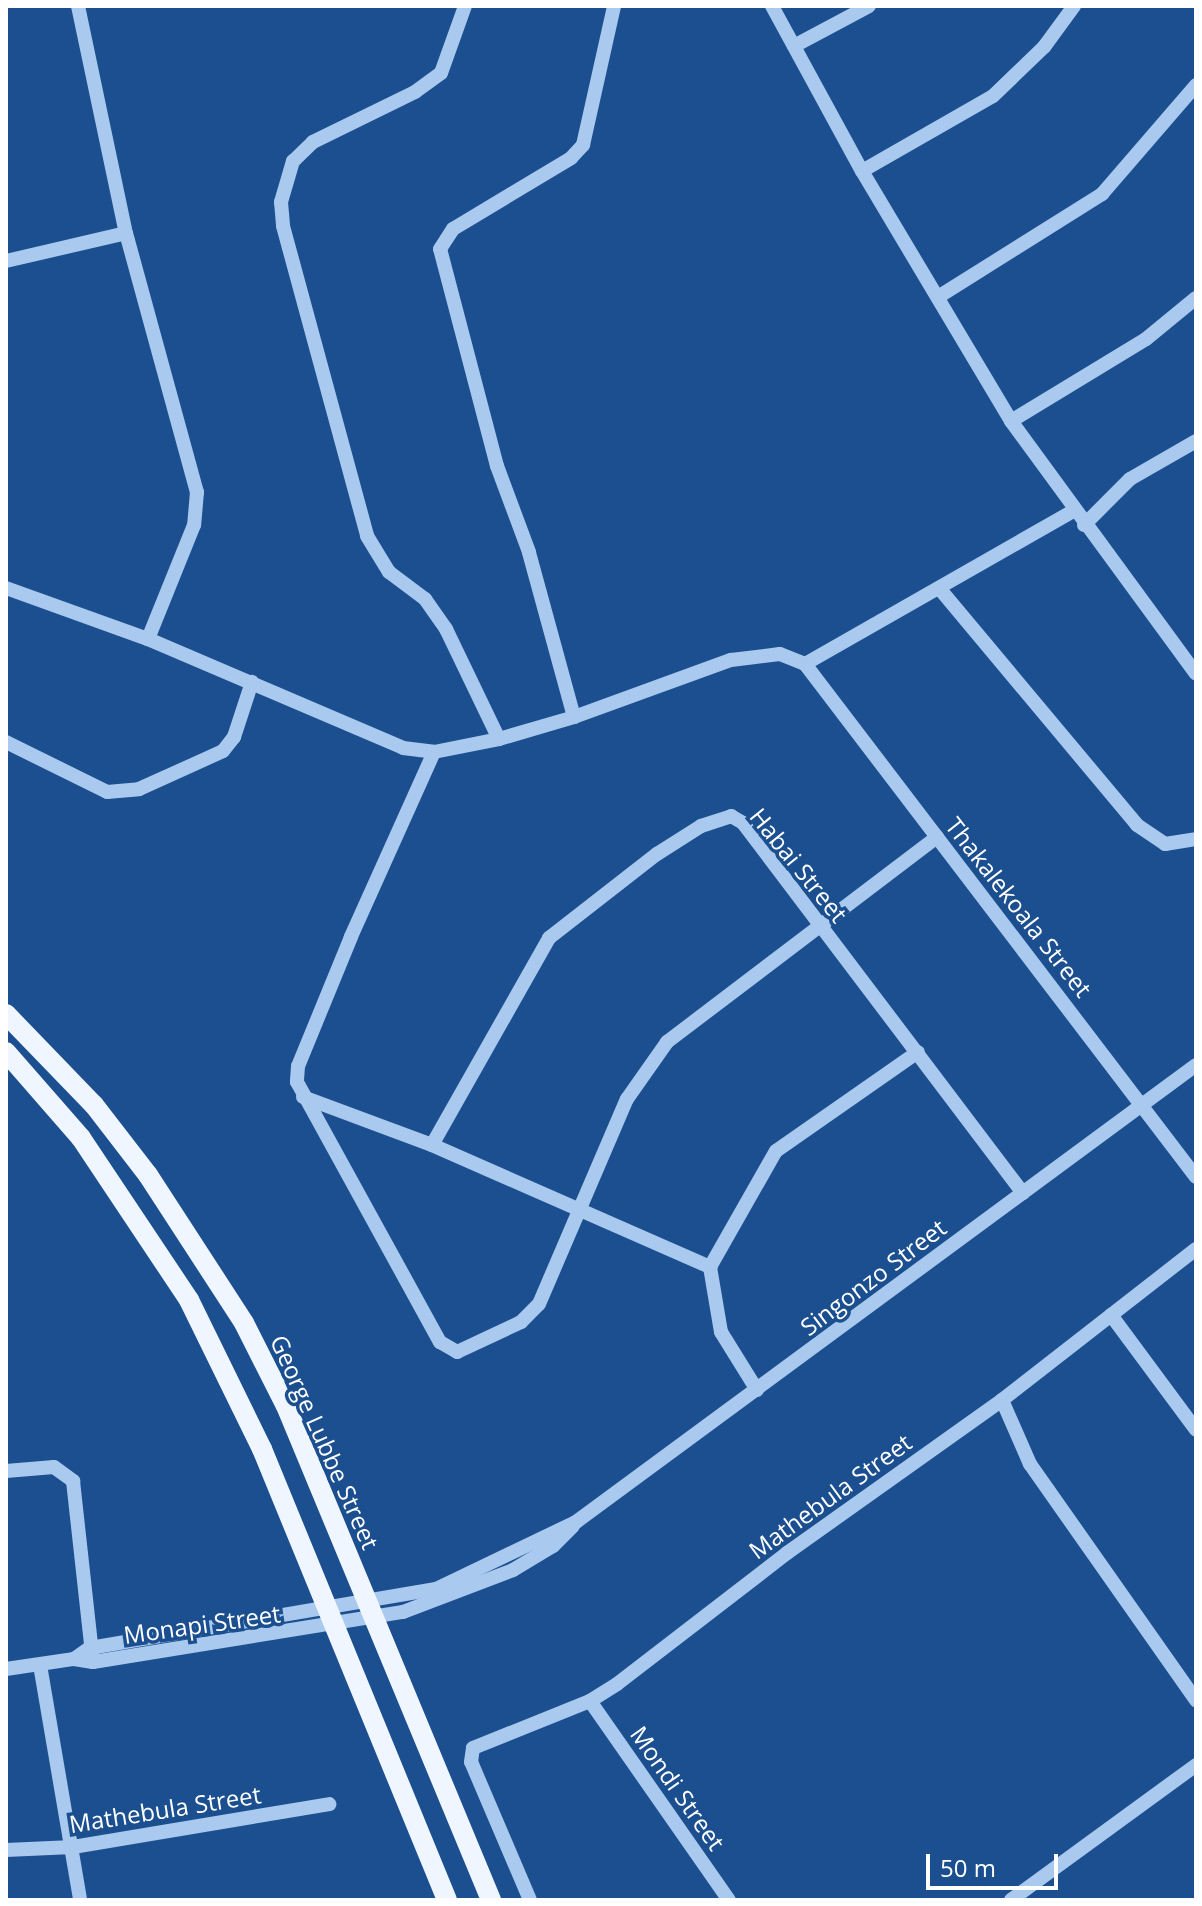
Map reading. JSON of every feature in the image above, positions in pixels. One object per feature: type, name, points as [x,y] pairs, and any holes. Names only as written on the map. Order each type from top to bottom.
[{"type":"main road","name":"George Lubbe Street","points":[[6,1014],[94,1105],[148,1175],[236,1311],[286,1406],[491,1900]]},
{"type":"main road","points":[[6,1052],[81,1138],[189,1300],[262,1449],[334,1618],[447,1900]]},
{"type":"street","points":[[78,6],[126,233],[197,492],[194,525],[148,639]]},
{"type":"street","points":[[465,6],[441,73],[415,92],[313,142],[293,161],[281,202],[283,226],[367,536],[389,572],[425,599],[446,629],[499,739]]},
{"type":"street","points":[[574,717],[529,552],[497,466],[440,249],[453,229],[571,158],[583,145],[614,6]]},
{"type":"street","points":[[772,6],[862,171],[1011,421],[1073,511],[1194,667]]},
{"type":"street","points":[[794,46],[869,6]]},
{"type":"street","points":[[862,171],[993,96],[1044,47],[1074,6]]},
{"type":"street","points":[[938,297],[1102,194],[1196,85]]},
{"type":"street","points":[[6,261],[126,233]]},
{"type":"street","points":[[1011,421],[1146,339],[1196,298]]},
{"type":"street","points":[[1084,525],[1130,479],[1196,441]]},
{"type":"street","points":[[6,588],[148,639],[403,748],[434,752],[499,739],[574,717],[731,660],[780,654],[805,664],[1073,511]]},
{"type":"street","points":[[939,588],[1137,825],[1165,844],[1196,839]]},
{"type":"street","name":"Thakalekoala Street","points":[[805,664],[1196,1177]]},
{"type":"street","points":[[6,742],[107,792],[139,789],[223,751],[234,737],[252,682]]},
{"type":"street","points":[[434,752],[298,1066],[303,1097],[448,1349],[471,1348],[532,1314],[627,1099],[667,1042],[937,837]]},
{"type":"street","name":"Habai Street","points":[[432,1145],[549,938],[701,826],[731,816],[743,823],[1023,1193]]},
{"type":"street","points":[[757,1390],[721,1332],[710,1267],[776,1151],[918,1052]]},
{"type":"street","name":"Singonzo Street","points":[[334,1618],[370,1611],[436,1589],[576,1522],[1196,1065]]},
{"type":"street","points":[[303,1097],[432,1145],[710,1267]]},
{"type":"street","name":"Mathebula Street","points":[[530,1900],[471,1762],[473,1748],[590,1701],[1002,1400],[1196,1249]]},
{"type":"street","points":[[1111,1315],[1196,1430]]},
{"type":"street","points":[[1002,1400],[1030,1464],[1196,1700]]},
{"type":"street","points":[[6,1471],[54,1467],[73,1481],[92,1655]]},
{"type":"street","name":"Monapi Street","points":[[6,1669],[334,1618]]},
{"type":"street","points":[[40,1665],[80,1900]]},
{"type":"street","name":"Mondi Street","points":[[590,1701],[729,1900]]},
{"type":"street","points":[[1011,1900],[1196,1765]]},
{"type":"street","name":"Mathebula Street","points":[[6,1850],[73,1847],[329,1804]]}]
